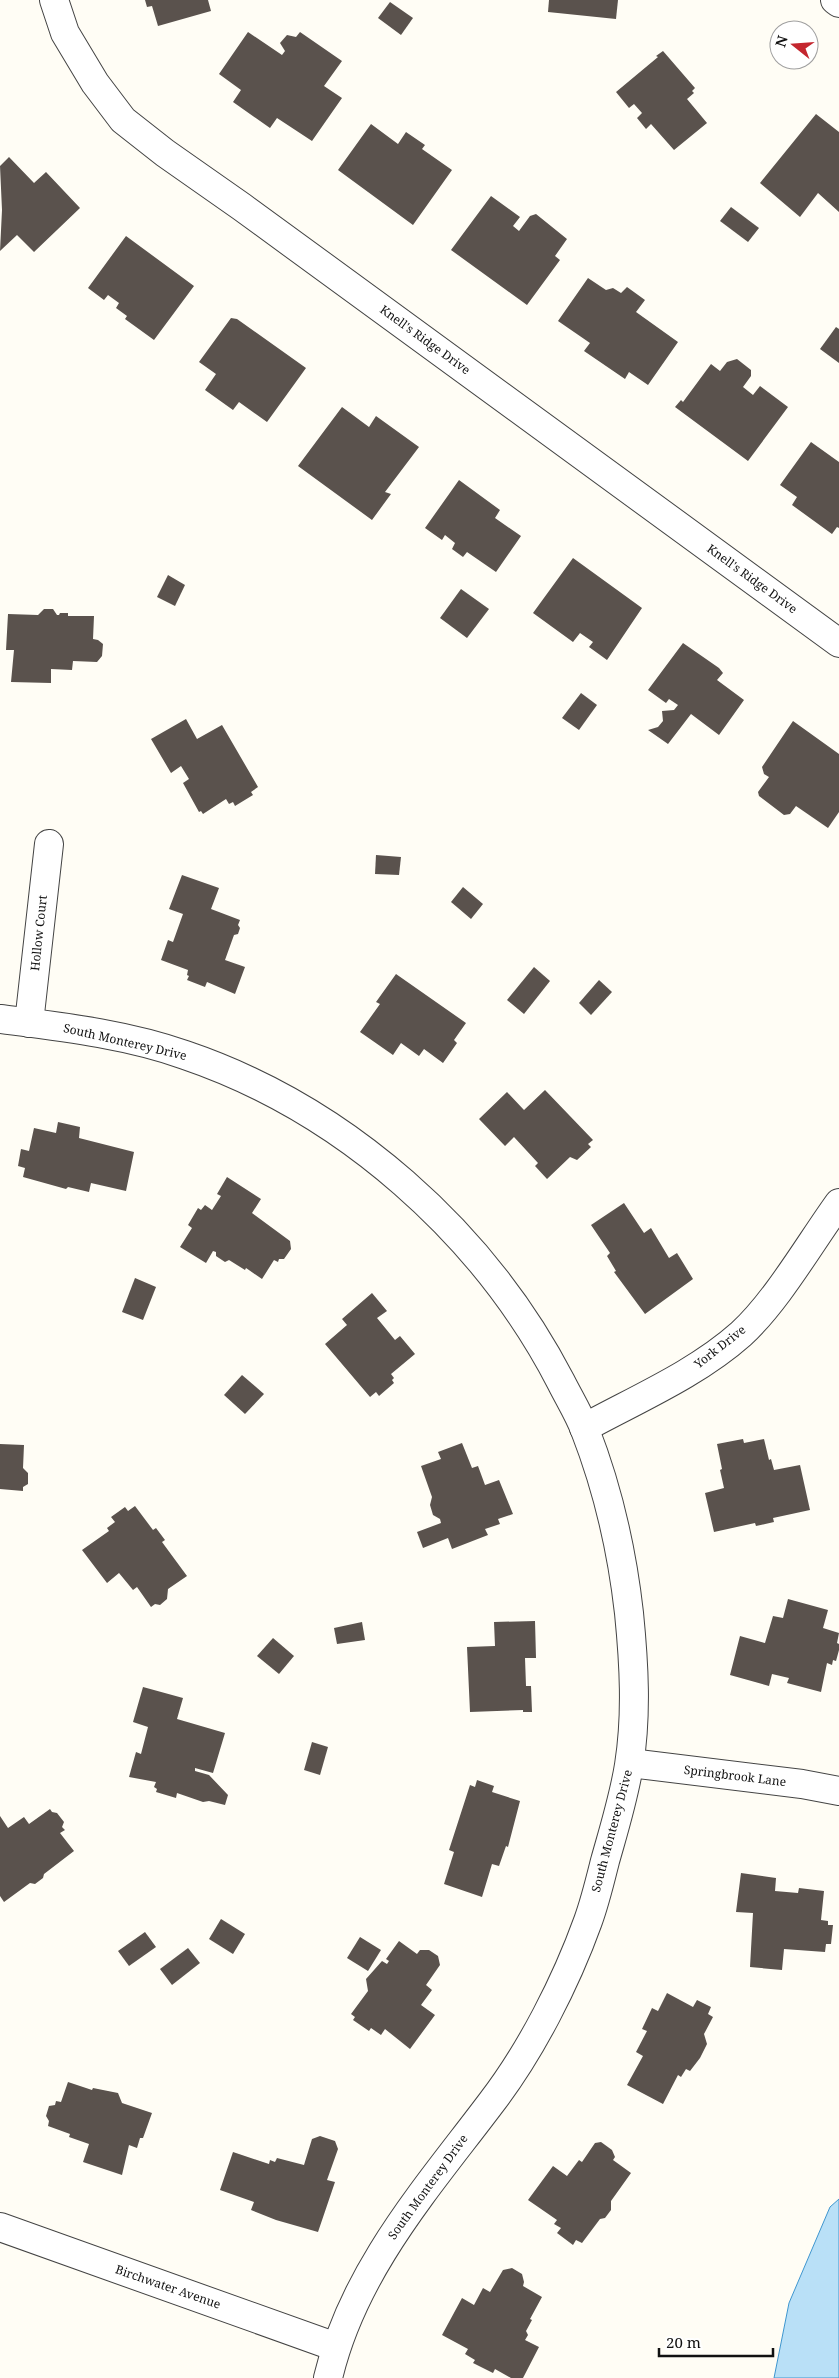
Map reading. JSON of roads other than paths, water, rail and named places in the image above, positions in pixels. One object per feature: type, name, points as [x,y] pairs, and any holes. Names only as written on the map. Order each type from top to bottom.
[{"type":"street","name":"Knell's Ridge Drive","points":[[54,0],[65,33],[95,83],[123,120],[164,154],[258,218],[839,643]]},
{"type":"street","points":[[835,0],[839,3]]},
{"type":"street","name":"Hollow Court","points":[[29,1023],[49,844]]},
{"type":"street","name":"South Monterey Drive","points":[[0,1019],[77,1028],[184,1054],[262,1088],[336,1130],[404,1182],[458,1234],[510,1298],[546,1353],[584,1428],[610,1507],[624,1570],[633,1655],[630,1764],[588,1921],[558,1989],[531,2042],[493,2100],[454,2148],[396,2228],[367,2280],[336,2346],[328,2378]]},
{"type":"street","name":"York Drive","points":[[584,1428],[690,1372],[741,1334],[764,1309],[839,1203]]},
{"type":"street","name":"Springbrook Lane","points":[[630,1764],[802,1784],[839,1791]]},
{"type":"street","name":"Birchwater Avenue","points":[[0,2227],[336,2346]]},
{"type":"water","points":[[839,2199],[839,2378],[774,2378],[789,2303],[830,2207]]}]
